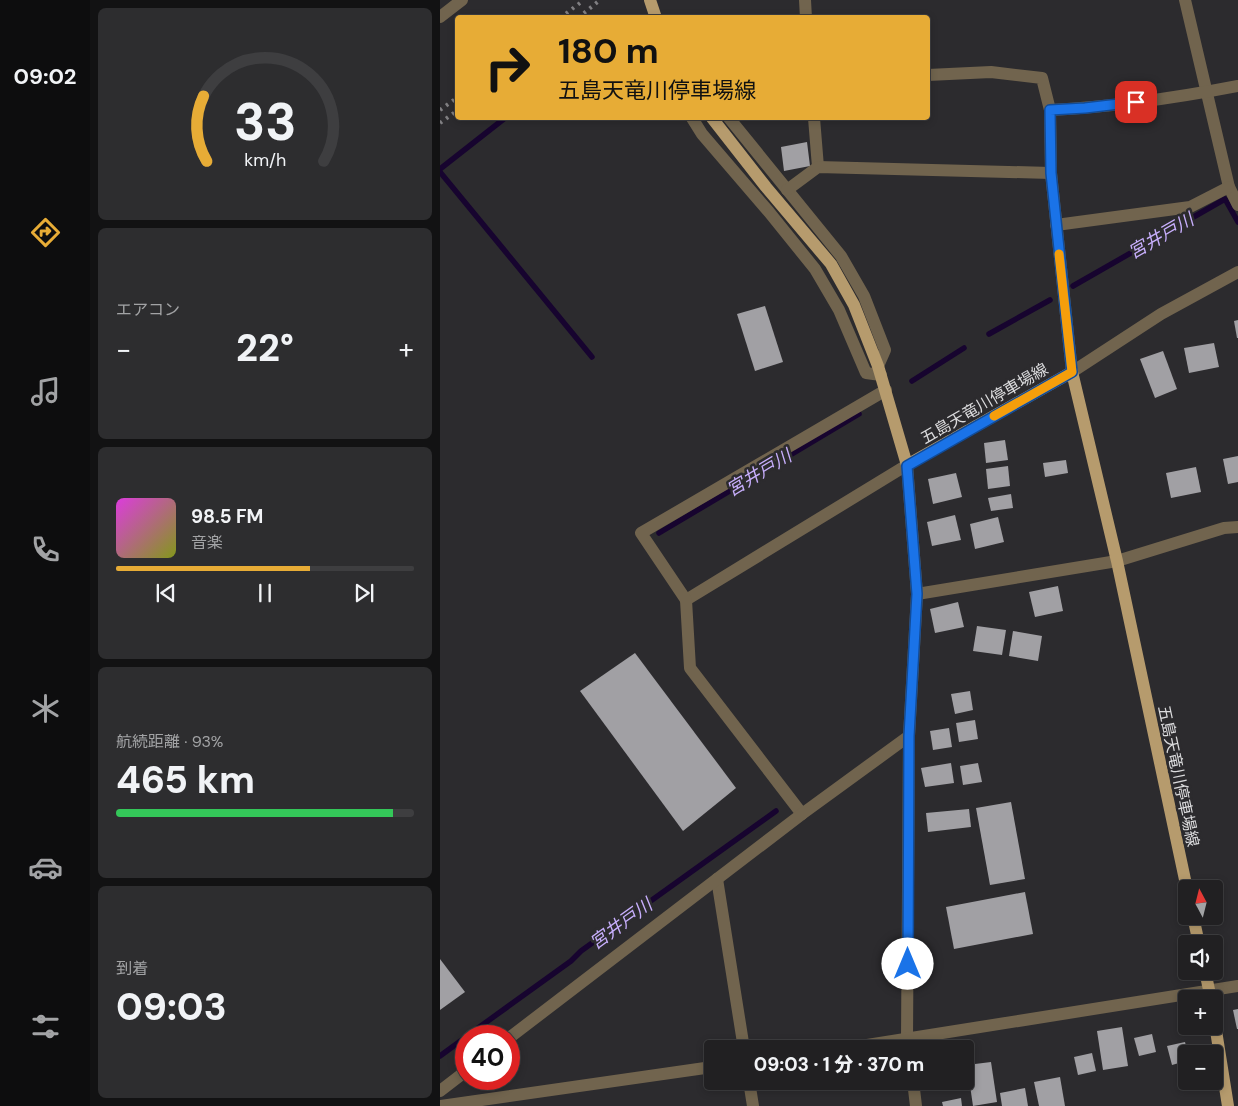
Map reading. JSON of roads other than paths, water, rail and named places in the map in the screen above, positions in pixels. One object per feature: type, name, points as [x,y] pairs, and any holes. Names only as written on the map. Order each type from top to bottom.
[{"type":"main road","points":[[650,0],[655,15]]},
{"type":"main road","name":"五島天竜川停車場線","points":[[714,120],[830,264],[854,305],[880,370],[907,466],[1072,372],[1117,561],[1185,880]]},
{"type":"main road","points":[[1217,1035],[1228,1106]]},
{"type":"street","points":[[440,17],[462,0]]},
{"type":"street","points":[[805,0],[806,15]]},
{"type":"street","points":[[1185,0],[1229,187],[1238,206]]},
{"type":"street","points":[[930,76],[991,72],[1042,78],[1050,110],[1051,173],[1072,372],[1161,314],[1238,272]]},
{"type":"street","points":[[1050,110],[1085,108],[1207,92],[1238,86]]},
{"type":"street","points":[[693,120],[702,134],[815,269],[840,310],[866,373],[880,370],[885,350],[864,296],[841,256],[731,120]]},
{"type":"street","points":[[814,120],[818,167]]},
{"type":"street","points":[[788,190],[818,167],[1051,173]]},
{"type":"street","points":[[1056,225],[1190,207],[1229,187]]},
{"type":"street","points":[[802,814],[690,668],[686,600],[641,533],[886,390]]},
{"type":"street","points":[[686,600],[907,466],[917,594],[909,736],[908,1040]]},
{"type":"street","points":[[917,594],[1117,561],[1224,528],[1238,527]]},
{"type":"street","points":[[520,1030],[802,814],[909,736]]},
{"type":"street","points":[[717,879],[743,1040]]},
{"type":"street","points":[[1223,990],[1238,986]]},
{"type":"street","points":[[932,1040],[1178,999]]},
{"type":"street","points":[[440,1106],[704,1068]]},
{"type":"street","points":[[440,1091],[455,1079]]},
{"type":"street","points":[[750,1090],[753,1106]]},
{"type":"street","points":[[914,1090],[916,1106]]},
{"type":"waterway","points":[[440,169],[502,120]]},
{"type":"waterway","points":[[440,172],[592,357]]},
{"type":"waterway","name":"宮井戸川","points":[[1073,286],[1225,199],[1238,222]]},
{"type":"waterway","name":"宮井戸川","points":[[989,334],[1050,300]]},
{"type":"waterway","name":"宮井戸川","points":[[912,381],[964,348]]},
{"type":"waterway","name":"宮井戸川","points":[[659,533],[859,414]]},
{"type":"waterway","name":"宮井戸川","points":[[482,1025],[571,961],[581,951],[776,811]]},
{"type":"waterway","name":"宮井戸川","points":[[440,1056],[455,1045]]},
{"type":"railway","points":[[564,15],[584,0]]},
{"type":"railway","points":[[582,15],[600,0]]},
{"type":"railway","points":[[440,110],[455,99]]},
{"type":"railway","points":[[440,123],[455,112]]}]
